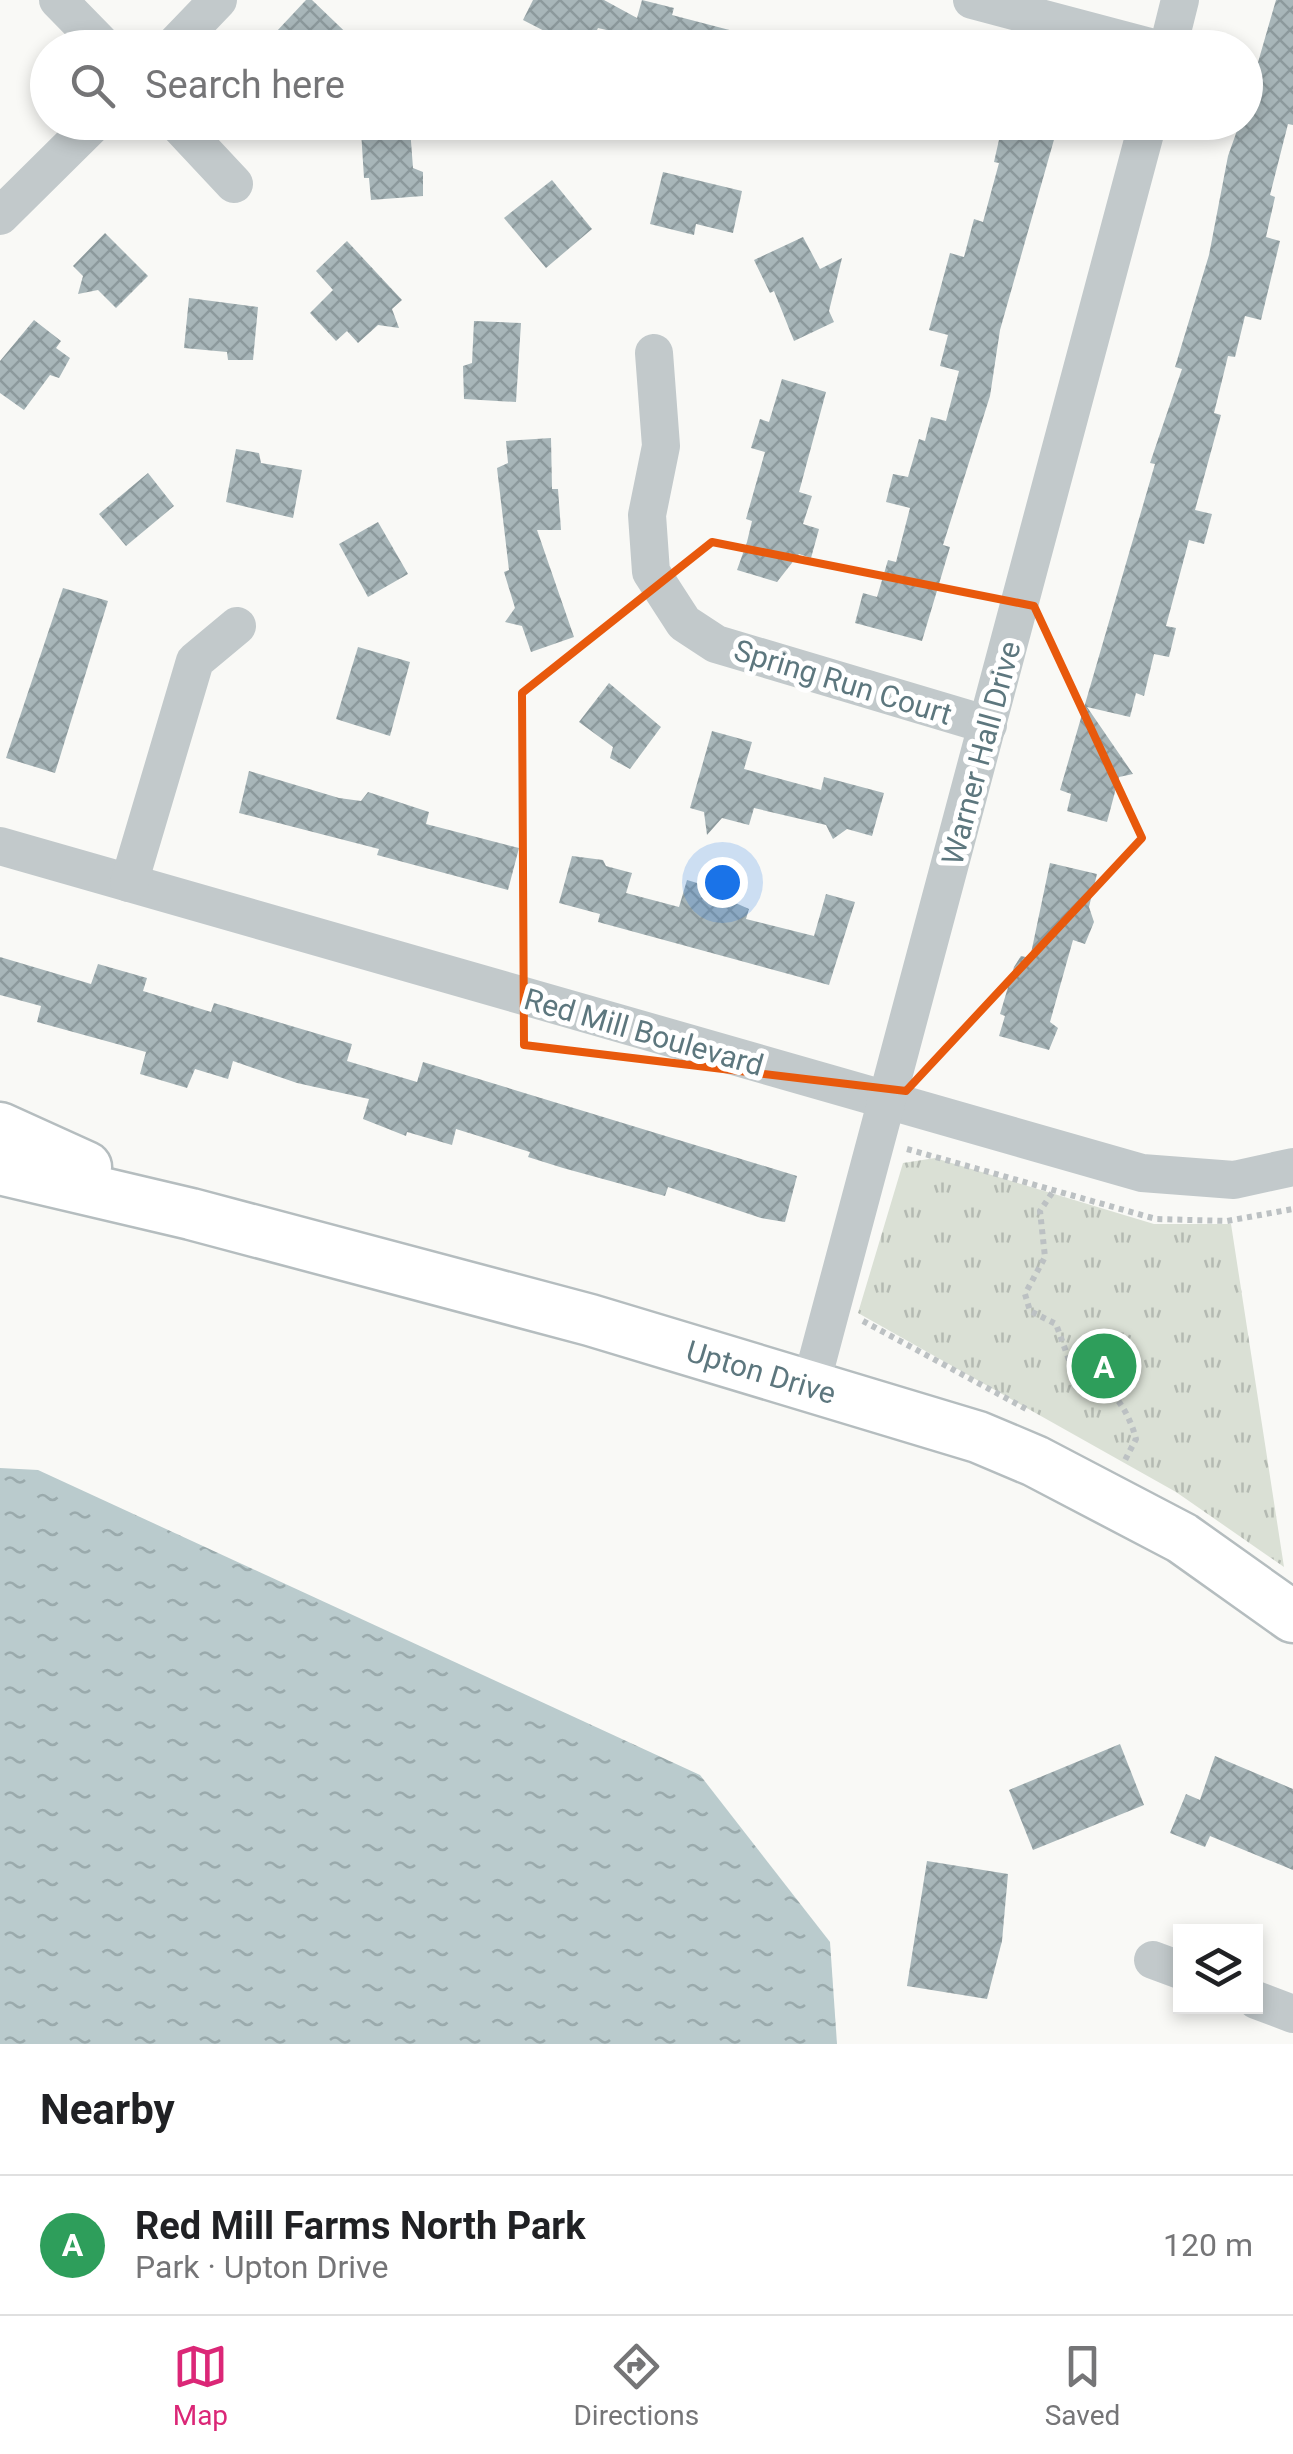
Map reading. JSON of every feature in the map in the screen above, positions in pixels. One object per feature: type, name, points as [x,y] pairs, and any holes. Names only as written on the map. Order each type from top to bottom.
[{"type":"main road","name":"Upton Drive","points":[[0,1128],[191,1214]]},
{"type":"main road","name":"Upton Drive","points":[[0,1169],[191,1214],[811,1384],[935,1422],[1035,1461],[1182,1538],[1293,1617]]},
{"type":"street","points":[[58,0],[87,30]]},
{"type":"street","points":[[189,30],[218,0]]},
{"type":"street","points":[[972,0],[1086,30]]},
{"type":"street","points":[[1172,30],[1180,0]]},
{"type":"street","points":[[0,216],[78,140]]},
{"type":"street","points":[[193,140],[234,184]]},
{"type":"street","name":"Warner Hall Drive","points":[[811,1384],[1143,140]]},
{"type":"street","name":"Spring Run Court","points":[[654,353],[661,446],[646,514],[650,572],[684,622],[716,644],[988,725]]},
{"type":"street","points":[[129,883],[195,660],[236,626]]},
{"type":"street","name":"Red Mill Boulevard","points":[[0,846],[1142,1173],[1234,1180],[1293,1167]]},
{"type":"street","points":[[1263,2003],[1293,2014]]},
{"type":"path","points":[[1052,1193],[1040,1211],[1045,1257],[1024,1294],[1030,1311],[1056,1324],[1069,1360],[1103,1379],[1132,1425],[1136,1439],[1124,1463]]},
{"type":"highlighted area","points":[[712,542],[1034,606],[1142,838],[906,1091],[524,1045],[522,693]]},
{"type":"green space","points":[[935,1158],[1154,1224],[1231,1224],[1284,1567],[1176,1492],[858,1313],[903,1163]]},
{"type":"water","points":[[0,1468],[38,1470],[700,1775],[830,1942],[837,2044],[0,2044]]},
{"type":"building","points":[[306,0],[312,0],[343,30],[278,30]]},
{"type":"building","points":[[533,0],[604,0],[637,18],[642,0],[674,8],[672,15],[729,30],[542,30],[523,20]]},
{"type":"building","points":[[1276,0],[1293,0],[1293,125],[1288,124],[1270,195],[1275,197],[1266,237],[1280,241],[1261,320],[1245,316],[1235,357],[1228,356],[1214,413],[1221,415],[1195,510],[1212,514],[1204,544],[1189,540],[1166,626],[1176,628],[1169,657],[1154,654],[1144,696],[1136,693],[1130,717],[1087,707],[1133,774],[1119,777],[1107,822],[1067,811],[1071,794],[1060,790],[1155,464],[1150,463],[1182,369],[1175,367],[1209,255],[1228,156],[1234,140],[1263,140],[1263,45]]},
{"type":"building","points":[[362,140],[411,140],[413,168],[423,172],[423,196],[371,200],[369,178],[364,178]]},
{"type":"building","points":[[999,140],[1054,140],[1000,330],[990,396],[943,545],[950,547],[922,641],[855,623],[863,593],[877,597],[888,560],[896,562],[910,508],[886,502],[893,474],[908,477],[919,439],[925,441],[931,417],[946,421],[959,371],[940,366],[948,335],[929,330],[950,253],[964,257],[974,219],[983,222],[999,163],[994,162]]},
{"type":"building","points":[[663,172],[742,191],[733,233],[696,224],[694,235],[650,224]]},
{"type":"building","points":[[552,180],[592,229],[546,268],[504,218]]},
{"type":"building","points":[[105,233],[148,276],[116,308],[98,290],[78,294],[83,276],[73,266]]},
{"type":"building","points":[[803,237],[820,269],[842,258],[829,311],[834,322],[794,341],[774,291],[770,293],[754,260]]},
{"type":"building","points":[[347,241],[402,300],[392,309],[399,328],[378,325],[358,343],[347,331],[336,341],[310,313],[333,290],[316,271]]},
{"type":"building","points":[[189,298],[258,307],[253,360],[228,360],[227,352],[184,348]]},
{"type":"building","points":[[34,320],[61,341],[56,348],[70,358],[59,378],[50,375],[24,410],[0,393],[0,361]]},
{"type":"building","points":[[474,321],[521,323],[516,402],[464,399],[463,366],[472,363]]},
{"type":"building","points":[[782,379],[826,392],[799,492],[812,496],[803,524],[819,529],[811,558],[799,554],[777,582],[737,570],[752,521],[746,519],[765,452],[751,448],[760,419],[769,422]]},
{"type":"building","points":[[551,438],[552,489],[558,489],[561,530],[537,530],[574,637],[531,652],[522,626],[505,622],[515,608],[504,572],[509,570],[497,468],[508,463],[506,441]]},
{"type":"building","points":[[236,449],[259,453],[261,463],[302,470],[293,518],[226,502]]},
{"type":"building","points":[[148,473],[174,506],[126,546],[99,514]]},
{"type":"building","points":[[378,522],[408,574],[368,597],[339,544]]},
{"type":"building","points":[[63,588],[108,601],[55,773],[6,758]]},
{"type":"building","points":[[358,647],[410,662],[390,736],[336,719]]},
{"type":"building","points":[[609,683],[661,727],[630,769],[610,758],[613,747],[579,722]]},
{"type":"building","points":[[712,731],[752,742],[744,769],[821,790],[824,777],[884,793],[872,836],[847,829],[833,839],[826,825],[754,808],[749,825],[722,818],[707,835],[704,812],[690,808]]},
{"type":"building","points":[[249,771],[339,798],[361,801],[368,792],[429,812],[426,824],[519,848],[508,890],[377,855],[379,849],[239,813]]},
{"type":"building","points":[[572,856],[603,860],[606,866],[632,873],[626,893],[679,907],[687,880],[721,890],[720,896],[749,909],[746,919],[814,936],[826,894],[855,902],[829,985],[598,922],[600,914],[559,903]]},
{"type":"building","points":[[1050,863],[1097,874],[1089,907],[1094,922],[1085,944],[1073,940],[1050,1022],[1058,1028],[1049,1050],[999,1036],[1005,1016],[1000,1014],[1014,967],[1021,956],[1030,958]]},
{"type":"building","points":[[0,957],[91,984],[98,964],[147,978],[143,991],[211,1012],[214,1003],[352,1044],[347,1061],[417,1082],[423,1062],[797,1176],[785,1222],[761,1218],[668,1187],[665,1196],[563,1168],[528,1157],[530,1152],[456,1129],[452,1145],[407,1132],[406,1136],[363,1119],[369,1099],[297,1083],[233,1061],[228,1079],[195,1069],[187,1088],[140,1074],[146,1052],[37,1022],[41,1006],[0,995]]},
{"type":"building","points":[[1120,1744],[1144,1805],[1033,1850],[1009,1790]]},
{"type":"building","points":[[1215,1756],[1293,1789],[1293,1870],[1210,1836],[1205,1847],[1170,1833],[1186,1794],[1200,1800]]},
{"type":"building","points":[[927,1861],[1008,1874],[1002,1941],[987,1999],[907,1986]]},
{"type":"place","name":"Red Mill Farms North Park","points":[[1104,1366]]}]
